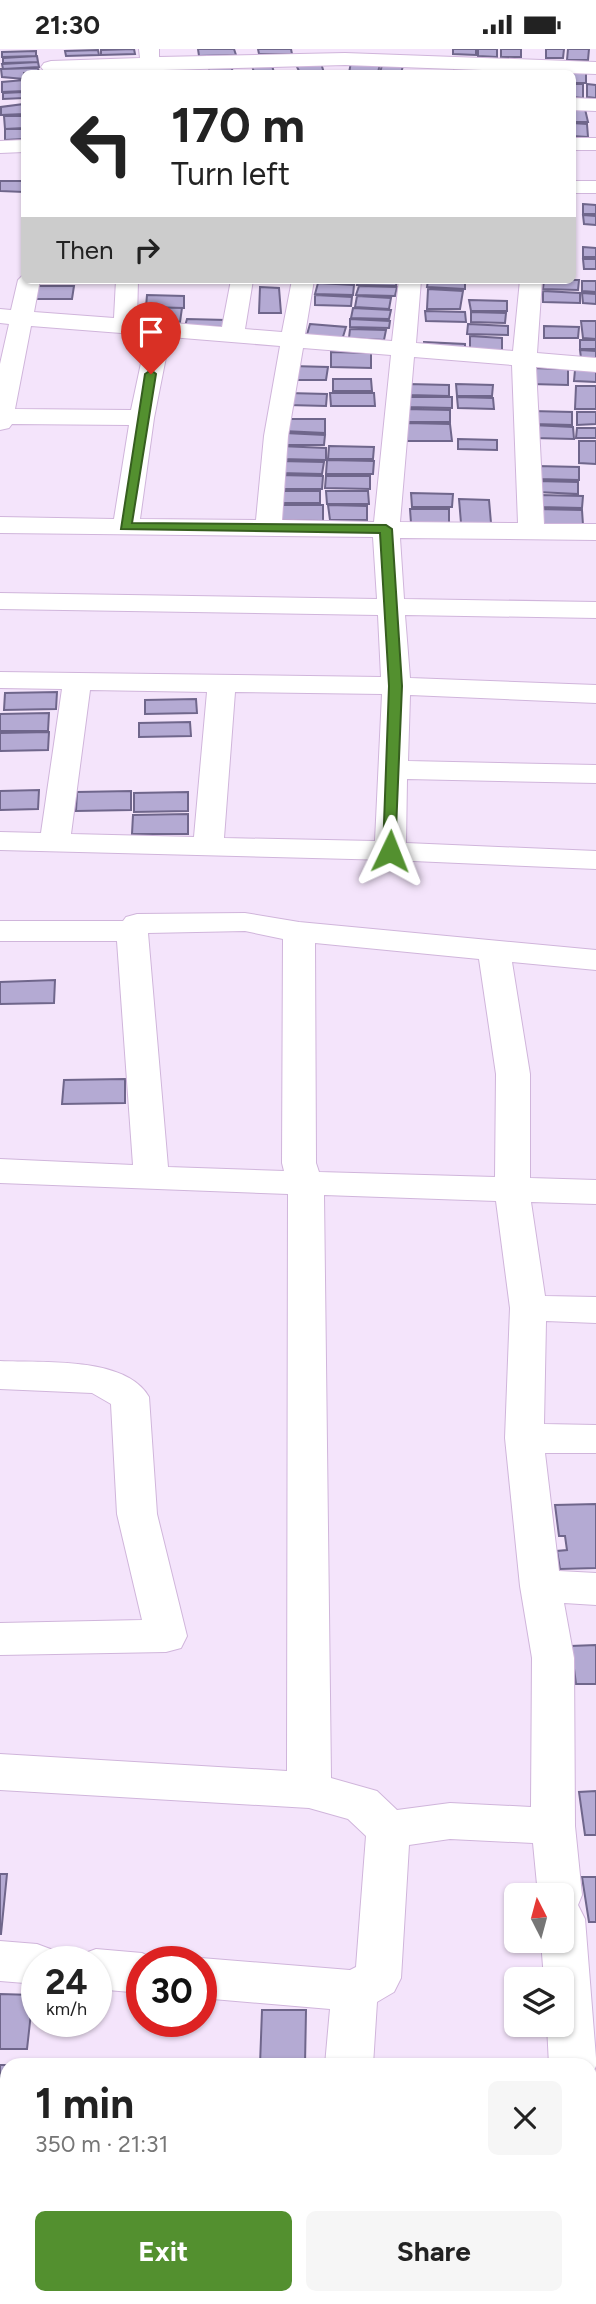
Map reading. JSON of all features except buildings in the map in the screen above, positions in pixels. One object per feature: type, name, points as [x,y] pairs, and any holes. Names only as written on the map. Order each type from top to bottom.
[{"type":"street","points":[[50,63],[149,56],[244,55],[343,66],[596,68]]},
{"type":"street","points":[[576,104],[596,105]]},
{"type":"street","points":[[576,144],[596,144]]},
{"type":"street","points":[[0,147],[21,146]]},
{"type":"street","points":[[576,187],[596,187]]},
{"type":"street","points":[[27,284],[11,317],[1,419],[142,418]]},
{"type":"street","points":[[125,326],[127,284]]},
{"type":"street","points":[[232,335],[241,284]]},
{"type":"street","points":[[268,527],[276,436],[302,284]]},
{"type":"street","points":[[390,851],[396,686],[386,529],[409,284]]},
{"type":"street","points":[[531,284],[524,361],[531,530]]},
{"type":"street","points":[[11,317],[596,365]]},
{"type":"street","points":[[126,526],[142,418],[160,329]]},
{"type":"street","points":[[0,525],[596,532]]},
{"type":"street","points":[[0,601],[596,610]]},
{"type":"street","points":[[0,680],[396,686],[596,694]]},
{"type":"street","points":[[55,842],[77,681]]},
{"type":"street","points":[[208,846],[222,683]]},
{"type":"street","points":[[393,773],[397,770],[596,774]]},
{"type":"street","points":[[0,841],[390,851],[596,860]]},
{"type":"street","points":[[137,924],[244,922],[299,932],[596,960]]},
{"type":"street","points":[[0,931],[132,931],[151,1178]]},
{"type":"street","points":[[299,932],[299,1163],[306,1183],[309,1790]]},
{"type":"street","points":[[494,950],[513,1074],[512,1190],[528,1308],[524,1438],[540,1586],[553,1658],[553,1826],[558,1883]]},
{"type":"street","points":[[0,1171],[596,1192]]},
{"type":"street","points":[[528,1308],[596,1310]]},
{"type":"street","points":[[0,1375],[99,1380],[130,1397],[137,1514],[166,1636],[0,1639]]},
{"type":"street","points":[[524,1438],[596,1439]]},
{"type":"street","points":[[540,1586],[596,1589]]},
{"type":"street","points":[[0,1772],[309,1790],[362,1804],[388,1830],[378,1977],[355,1991],[217,1979]]},
{"type":"street","points":[[388,1830],[450,1821],[553,1826]]},
{"type":"street","points":[[569,1953],[584,2019],[575,2058]]},
{"type":"street","points":[[0,1961],[21,1963]]},
{"type":"street","points":[[350,2058],[355,1991]]},
{"type":"route","points":[[151,374],[126,526],[386,529],[396,686],[390,851]]}]
